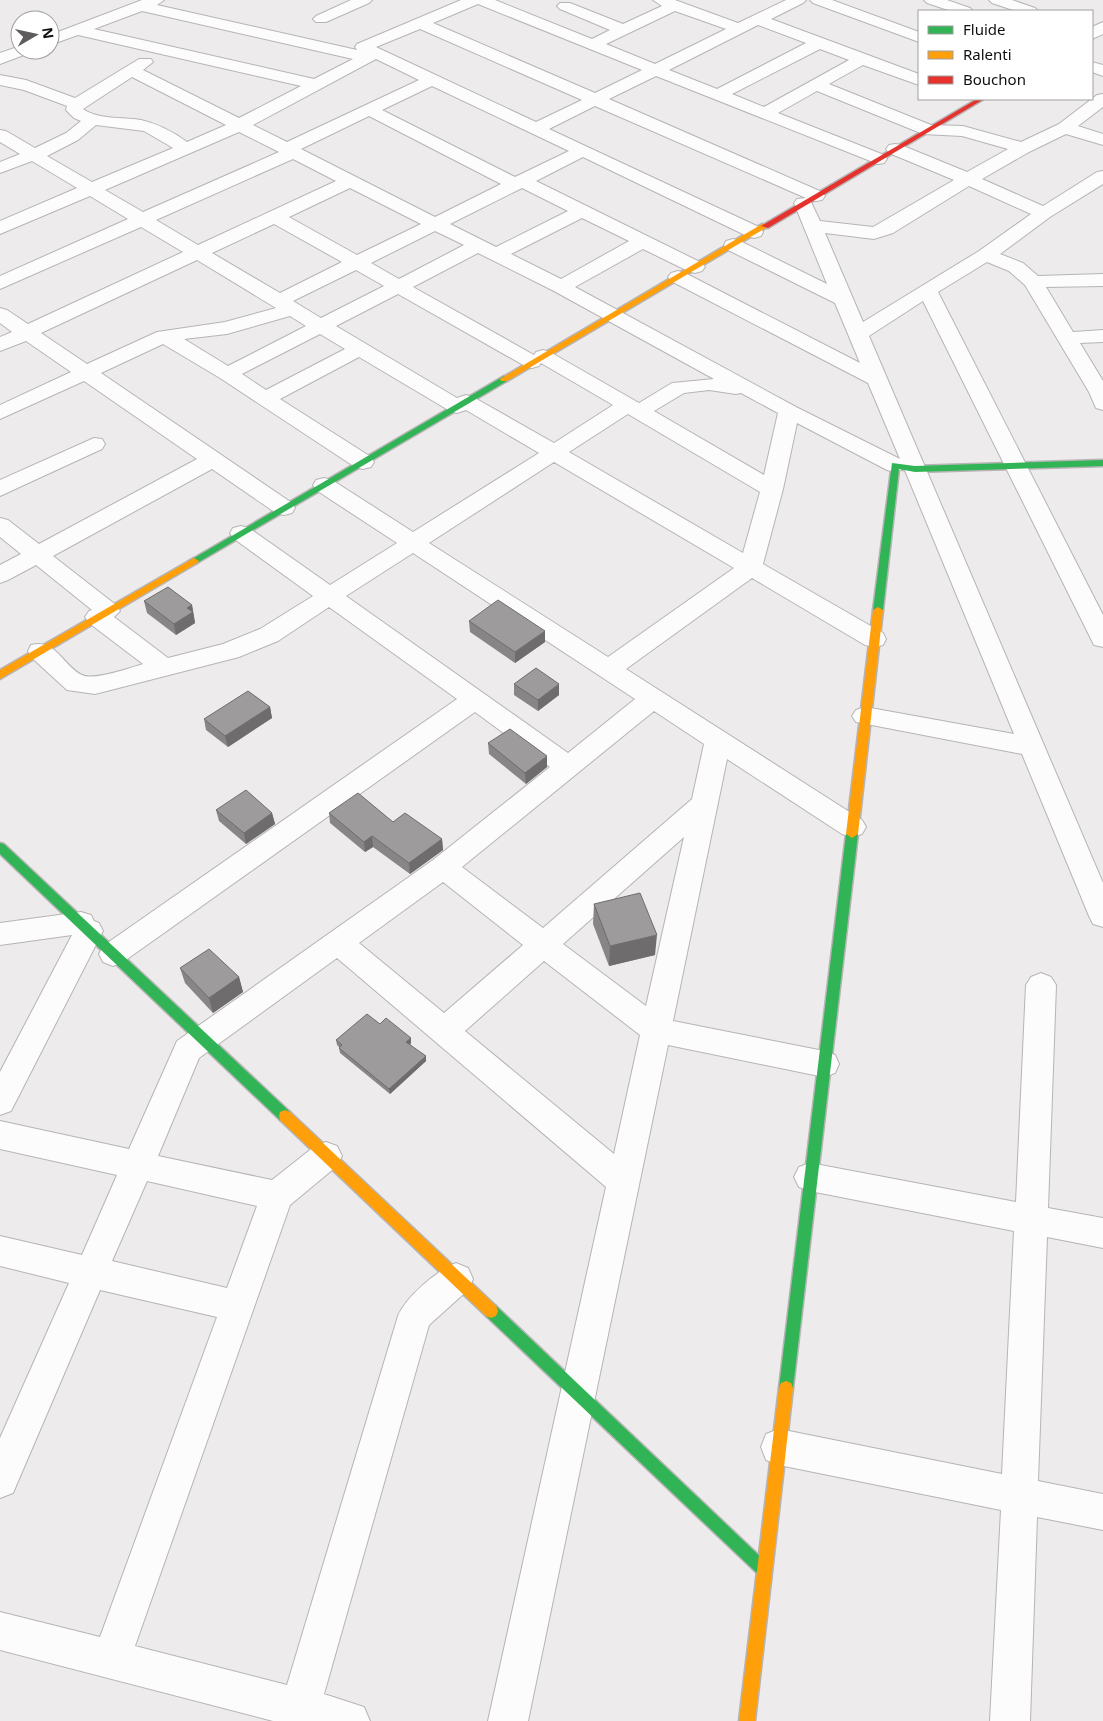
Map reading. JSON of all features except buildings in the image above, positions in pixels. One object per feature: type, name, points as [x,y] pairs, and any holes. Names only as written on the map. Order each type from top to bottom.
[{"type":"street","points":[[321,19],[364,0]]},
{"type":"street","points":[[372,55],[363,47],[474,0]]},
{"type":"street","points":[[481,0],[878,160]]},
{"type":"street","points":[[771,0],[792,3]]},
{"type":"street","points":[[818,0],[918,37]]},
{"type":"street","points":[[997,0],[1034,9]]},
{"type":"street","points":[[942,1],[963,10]]},
{"type":"street","points":[[60,36],[149,3],[372,55],[432,80],[754,232]]},
{"type":"street","points":[[533,21],[571,3],[623,30]]},
{"type":"street","points":[[592,45],[623,30],[668,3],[739,29]]},
{"type":"street","points":[[535,129],[792,3]]},
{"type":"street","points":[[758,20],[918,80]]},
{"type":"street","points":[[420,23],[596,100],[810,200]]},
{"type":"street","points":[[78,30],[316,86]]},
{"type":"street","points":[[718,95],[819,43]]},
{"type":"street","points":[[168,50],[130,70],[77,104],[74,110],[79,116],[92,120],[128,123],[150,128],[186,149]]},
{"type":"street","points":[[0,228],[240,126],[372,55]]},
{"type":"street","points":[[764,114],[862,59]]},
{"type":"street","points":[[130,70],[562,287],[611,316],[747,389],[905,467],[1103,463]]},
{"type":"street","points":[[0,80],[18,82],[77,104]]},
{"type":"street","points":[[0,283],[290,150],[432,80]]},
{"type":"street","points":[[749,80],[794,97]]},
{"type":"street","points":[[816,85],[929,130],[963,131],[1023,148]]},
{"type":"street","points":[[813,226],[868,233],[880,232],[1023,148],[1065,128],[1103,99]]},
{"type":"street","points":[[0,674],[929,130],[975,100]]},
{"type":"street","points":[[369,110],[695,267]]},
{"type":"street","points":[[0,168],[70,139],[83,130],[92,120]]},
{"type":"street","points":[[1065,128],[1103,140]]},
{"type":"street","points":[[0,135],[359,349],[554,452],[874,639]]},
{"type":"street","points":[[895,150],[968,179],[1044,214]]},
{"type":"street","points":[[0,413],[164,336],[227,328],[286,305],[356,263],[582,151]]},
{"type":"street","points":[[858,334],[986,255],[1044,214],[1100,179]]},
{"type":"street","points":[[0,345],[350,180]]},
{"type":"street","points":[[810,200],[813,226],[878,380],[905,467],[1032,747],[1103,916]]},
{"type":"street","points":[[497,254],[582,211]]},
{"type":"street","points":[[274,216],[398,286],[634,408],[772,488]]},
{"type":"street","points":[[562,287],[643,241]]},
{"type":"street","points":[[227,374],[479,245]]},
{"type":"street","points":[[733,245],[843,299]]},
{"type":"street","points":[[986,255],[1016,267],[1033,282],[1099,392],[1103,404]]},
{"type":"street","points":[[678,277],[878,380]]},
{"type":"street","points":[[1033,282],[1103,280]]},
{"type":"street","points":[[927,290],[1103,639]]},
{"type":"street","points":[[0,314],[284,508]]},
{"type":"street","points":[[164,336],[266,398],[363,462]]},
{"type":"street","points":[[1067,338],[1103,336]]},
{"type":"street","points":[[266,398],[359,349]]},
{"type":"street","points":[[40,651],[76,684],[95,685],[230,651],[269,635],[554,452],[634,408],[679,387],[709,384],[747,389]]},
{"type":"street","points":[[609,669],[751,567],[772,488],[789,411]]},
{"type":"street","points":[[0,489],[94,444]]},
{"type":"street","points":[[0,575],[212,459]]},
{"type":"street","points":[[746,1721],[874,639],[905,467]]},
{"type":"street","points":[[324,484],[852,828]]},
{"type":"street","points":[[0,525],[37,554],[164,668]]},
{"type":"street","points":[[241,533],[568,766]]},
{"type":"street","points":[[0,1480],[188,1050],[443,867],[653,698]]},
{"type":"street","points":[[113,954],[474,700]]},
{"type":"street","points":[[865,716],[1032,747]]},
{"type":"street","points":[[508,1721],[718,740]]},
{"type":"street","points":[[443,1032],[704,804]]},
{"type":"street","points":[[0,847],[764,1570]]},
{"type":"street","points":[[443,867],[655,1030],[824,1064]]},
{"type":"street","points":[[0,934],[85,927]]},
{"type":"street","points":[[0,1102],[85,927]]},
{"type":"street","points":[[338,942],[623,1181]]},
{"type":"street","points":[[1010,1721],[1041,985]]},
{"type":"street","points":[[0,1134],[277,1196]]},
{"type":"street","points":[[111,1660],[277,1196],[326,1156]]},
{"type":"street","points":[[810,1177],[1103,1232]]},
{"type":"street","points":[[0,1251],[237,1306]]},
{"type":"street","points":[[300,1708],[415,1316],[456,1279]]},
{"type":"street","points":[[779,1447],[1103,1512]]},
{"type":"street","points":[[0,1631],[350,1721]]},
{"type":"traffic: fast","points":[[194,561],[504,379]]},
{"type":"traffic: fast","points":[[878,610],[895,465],[915,469],[1103,463]]},
{"type":"traffic: fast","points":[[786,1388],[852,834]]},
{"type":"traffic: fast","points":[[0,847],[285,1116]]},
{"type":"traffic: fast","points":[[491,1311],[764,1570]]},
{"type":"traffic: slow","points":[[504,379],[765,226]]},
{"type":"traffic: slow","points":[[0,675],[194,561]]},
{"type":"traffic: slow","points":[[852,834],[878,610]]},
{"type":"traffic: slow","points":[[285,1116],[491,1311]]},
{"type":"traffic: slow","points":[[747,1721],[786,1388]]},
{"type":"traffic: jam","points":[[765,226],[979,100]]}]
